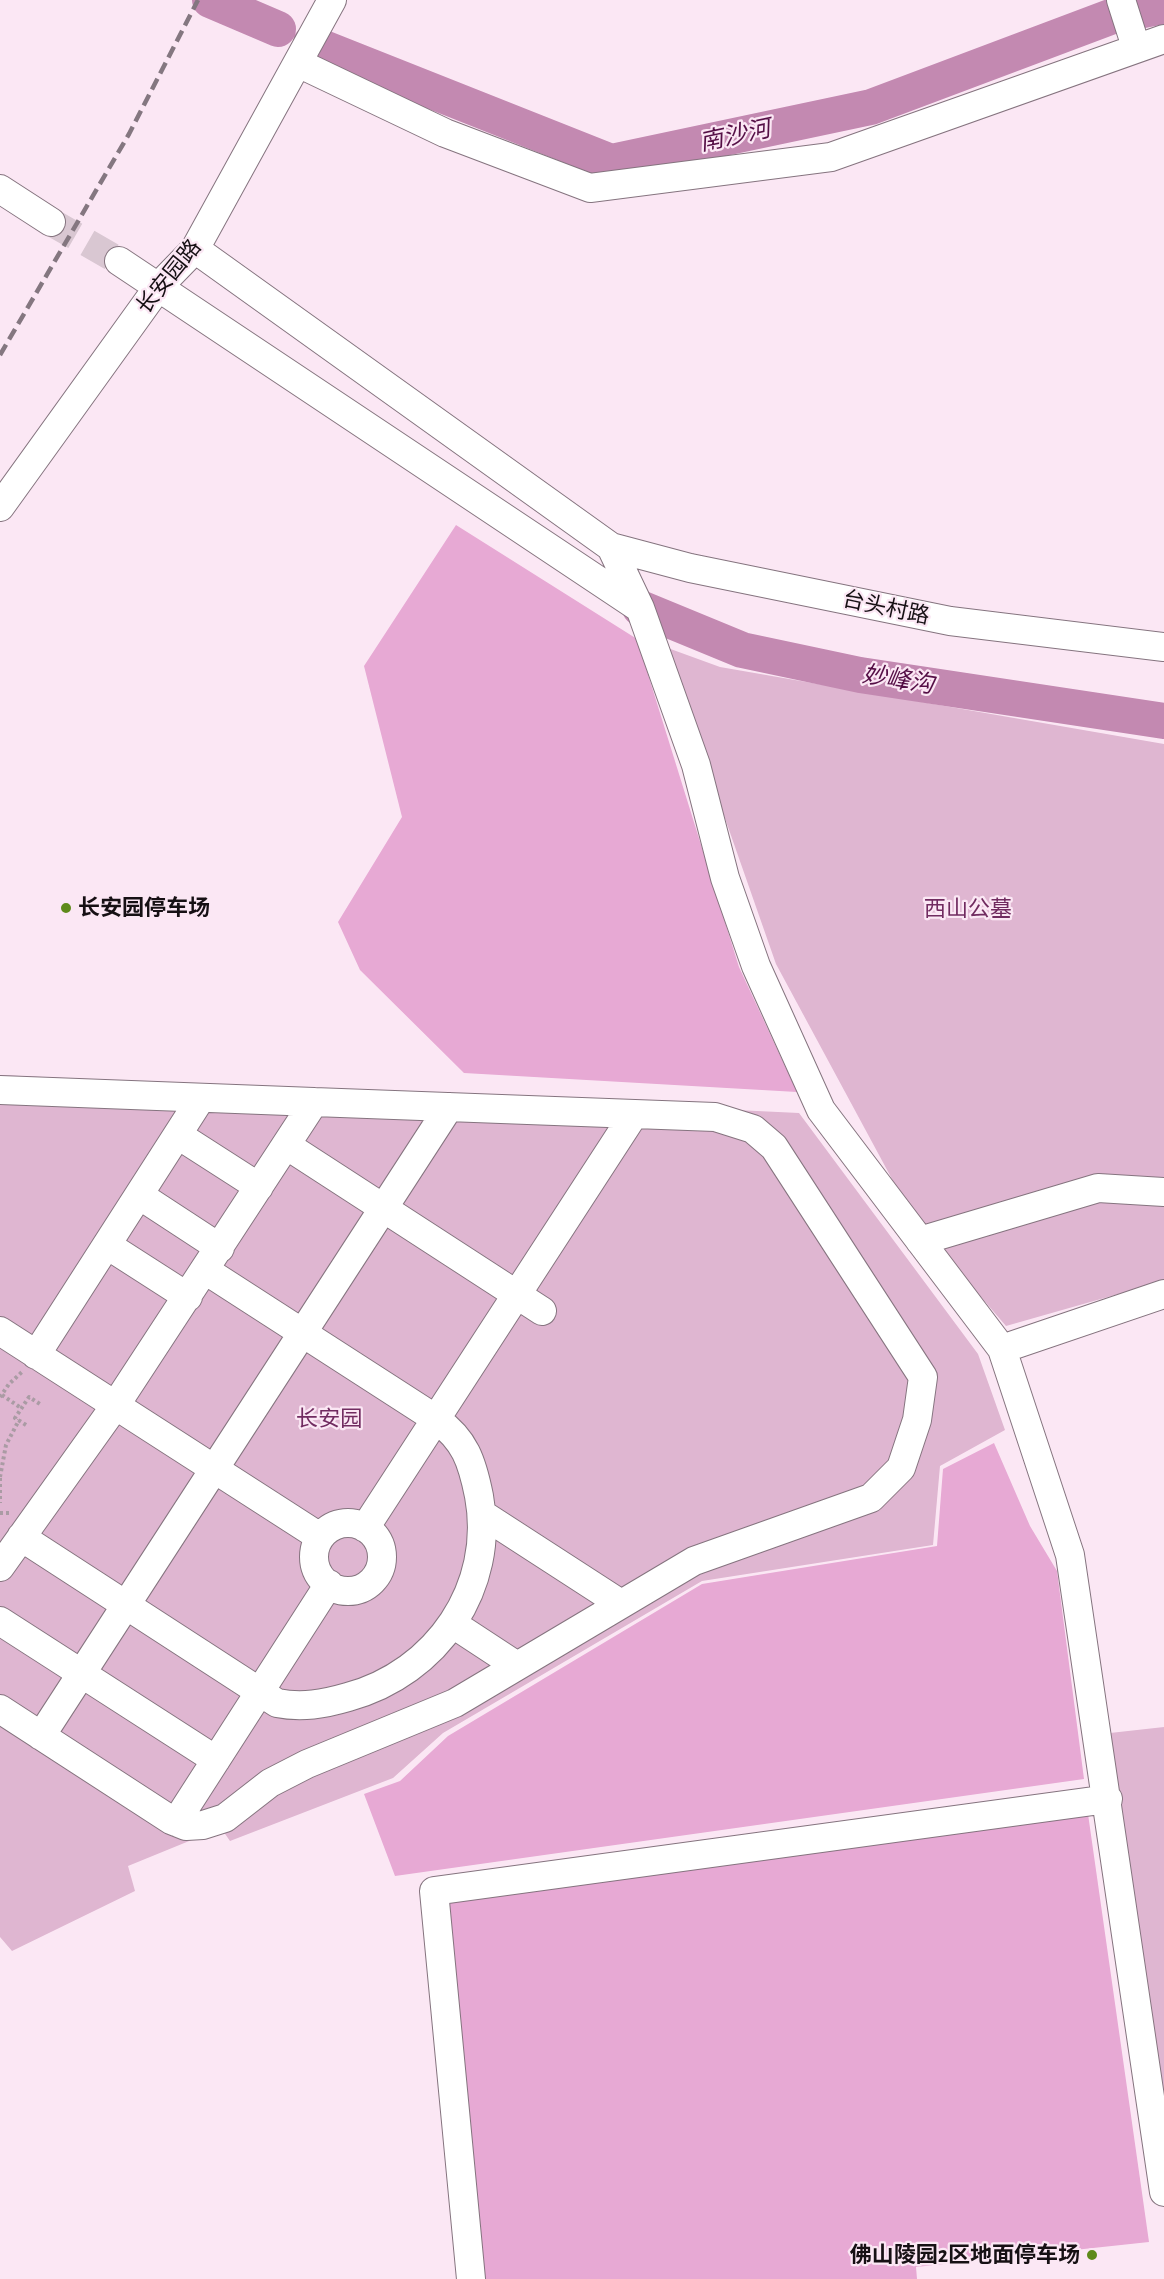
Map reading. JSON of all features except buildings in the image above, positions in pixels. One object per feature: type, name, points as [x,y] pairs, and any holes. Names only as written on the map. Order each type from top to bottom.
[{"type":"street","name":"长安园路","points":[[0,507],[159,286],[195,249],[332,0]]},
{"type":"street","points":[[1121,0],[1136,47]]},
{"type":"street","points":[[298,63],[445,133],[590,188],[831,157],[1136,47],[1164,39]]},
{"type":"street","points":[[0,189],[51,222]]},
{"type":"street","points":[[195,249],[611,547],[640,608],[696,765],[725,878],[756,966],[821,1110],[1002,1349],[1071,1555],[1164,2192]]},
{"type":"street","points":[[119,261],[640,608]]},
{"type":"street","name":"台头村路","points":[[611,547],[690,568],[950,621],[1164,647]]},
{"type":"street","points":[[0,1090],[715,1117],[753,1129],[774,1147],[923,1377],[917,1420],[901,1468],[871,1498],[694,1561],[455,1703],[307,1764],[270,1783],[225,1818],[203,1825],[186,1826],[176,1822],[0,1709]]},
{"type":"street","points":[[36,1355],[201,1098]]},
{"type":"street","points":[[0,1567],[115,1406],[314,1102]]},
{"type":"street","points":[[41,1736],[449,1107]]},
{"type":"street","points":[[365,1528],[634,1114]]},
{"type":"street","points":[[178,1135],[259,1187]]},
{"type":"street","points":[[286,1145],[542,1311]]},
{"type":"street","points":[[920,1241],[1098,1188],[1164,1192]]},
{"type":"street","points":[[21,1537],[277,1703],[296,1707],[328,1703],[369,1692],[422,1660],[462,1610],[474,1578],[482,1547],[482,1514],[476,1483],[462,1442],[436,1419],[302,1333],[139,1196]]},
{"type":"street","points":[[107,1245],[188,1297]]},
{"type":"street","points":[[1002,1349],[1164,1294]]},
{"type":"street","points":[[0,1331],[320,1538]]},
{"type":"street","points":[[482,1514],[621,1604]]},
{"type":"street","points":[[349,1523],[365,1528],[377,1538],[381,1548],[382,1559],[374,1579],[354,1590],[343,1590],[329,1584],[317,1570],[315,1559],[320,1538],[338,1524],[349,1523]]},
{"type":"street","points":[[176,1822],[329,1584]]},
{"type":"street","points":[[0,1621],[216,1760]]},
{"type":"street","points":[[453,1624],[517,1666]]},
{"type":"street","points":[[471,2279],[434,1891],[1108,1799]]},
{"type":"path","points":[[21,1408],[1,1396],[36,1355]]},
{"type":"path","points":[[26,1425],[15,1418],[21,1408],[29,1397],[40,1404]]},
{"type":"path","points":[[0,1503],[0,1478],[6,1445],[19,1420]]},
{"type":"green space","name":"西山公墓","points":[[665,647],[720,667],[1164,744],[1164,1281],[1006,1326],[913,1218],[776,964]]},
{"type":"green space","name":"长安园","points":[[0,1075],[799,1113],[978,1354],[1005,1430],[940,1466],[933,1545],[702,1581],[443,1733],[393,1778],[230,1841],[221,1828],[128,1866],[135,1891],[12,1951],[0,1937]]},
{"type":"green space","points":[[1164,1727],[1164,2094],[1110,1733]]},
{"type":"shaded area","points":[[456,525],[637,639],[739,967],[797,1092],[464,1073],[360,970],[338,922],[402,817],[364,666]]},
{"type":"shaded area","points":[[994,1443],[1030,1526],[1057,1571],[1084,1779],[395,1876],[364,1794],[400,1781],[448,1736],[702,1584],[937,1546],[943,1469]]},
{"type":"shaded area","points":[[1088,1814],[1149,2242],[916,2267],[917,2279],[477,2279],[440,1902]]},
{"type":"waterway","name":"南沙河","points":[[210,0],[278,29]]},
{"type":"waterway","name":"南沙河","points":[[311,43],[611,162],[871,107],[1113,16],[1164,6]]},
{"type":"waterway","name":"妙峰沟","points":[[640,608],[742,650],[860,675],[1164,721]]},
{"type":"tunnel","points":[[51,222],[119,261]]},
{"type":"railway","points":[[0,355],[129,134],[198,0]]},
{"type":"place","name":"长安园停车场","points":[[66,908]]},
{"type":"place","name":"佛山陵园2区地面停车场","points":[[1092,2255]]}]
